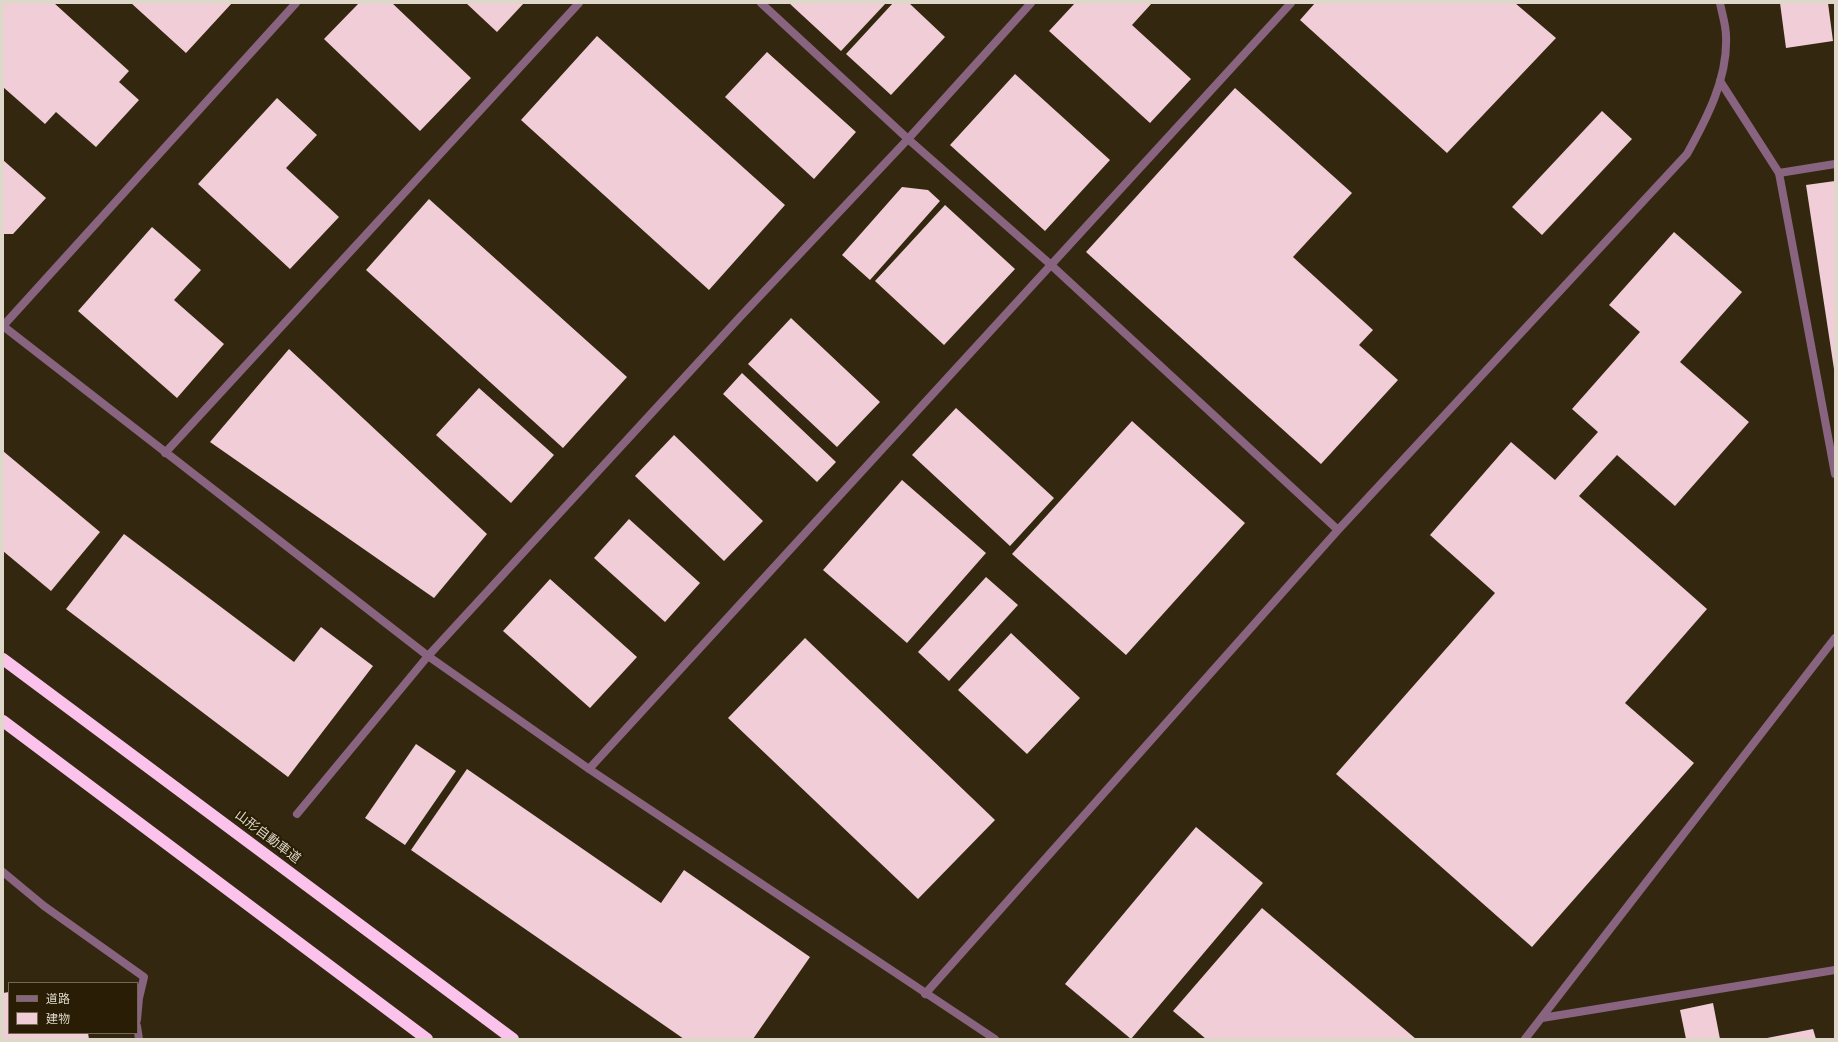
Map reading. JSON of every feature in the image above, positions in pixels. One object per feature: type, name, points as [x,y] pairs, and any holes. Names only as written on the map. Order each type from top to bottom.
[{"type":"highway","name":"山形自動車道","points":[[3,658],[513,1039]]},
{"type":"highway","points":[[3,721],[428,1039]]},
{"type":"street","points":[[296,3],[3,326],[428,656],[589,769],[925,994],[995,1039]]},
{"type":"street","points":[[165,453],[579,3]]},
{"type":"street","points":[[761,3],[908,139],[1050,264],[1338,530]]},
{"type":"street","points":[[297,814],[428,656],[735,323],[908,139],[1031,3]]},
{"type":"street","points":[[589,769],[1050,264],[1291,3]]},
{"type":"street","points":[[925,994],[1338,530],[1687,154],[1703,126],[1715,97],[1724,67],[1726,36],[1720,3]]},
{"type":"street","points":[[1720,81],[1779,173],[1835,474]]},
{"type":"street","points":[[1779,173],[1835,164]]},
{"type":"street","points":[[1525,1039],[1835,638]]},
{"type":"street","points":[[3,872],[44,906],[144,977],[138,1009]]},
{"type":"street","points":[[1542,1018],[1835,970]]},
{"type":"building","points":[[3,3],[54,3],[129,71],[119,82],[139,100],[96,147],[56,112],[45,124],[3,87]]},
{"type":"building","points":[[131,3],[232,3],[186,53]]},
{"type":"building","points":[[359,3],[392,3],[471,78],[420,131],[324,39]]},
{"type":"building","points":[[466,3],[524,3],[497,32]]},
{"type":"building","points":[[789,3],[886,3],[841,51]]},
{"type":"building","points":[[893,3],[909,3],[945,37],[891,95],[846,54]]},
{"type":"building","points":[[1075,3],[1152,3],[1132,25],[1191,79],[1150,123],[1049,31]]},
{"type":"building","points":[[1315,3],[1515,3],[1556,38],[1447,153],[1300,20]]},
{"type":"building","points":[[1780,3],[1828,3],[1833,41],[1786,48]]},
{"type":"building","points":[[597,36],[785,205],[709,290],[521,120]]},
{"type":"building","points":[[767,52],[856,132],[814,179],[725,97]]},
{"type":"building","points":[[1015,74],[1110,160],[1045,231],[950,145]]},
{"type":"building","points":[[1235,88],[1352,193],[1293,257],[1373,330],[1359,345],[1398,380],[1321,464],[1086,252]]},
{"type":"building","points":[[277,98],[317,135],[286,168],[339,217],[290,269],[198,184]]},
{"type":"building","points":[[1602,111],[1632,139],[1542,235],[1512,207]]},
{"type":"building","points":[[3,160],[46,198],[13,234],[3,234]]},
{"type":"building","points":[[1835,181],[1835,369],[1834,369],[1806,185]]},
{"type":"building","points":[[902,187],[928,190],[940,201],[870,280],[842,255]]},
{"type":"building","points":[[429,199],[627,377],[563,448],[366,270]]},
{"type":"building","points":[[945,205],[1015,269],[944,345],[875,281]]},
{"type":"building","points":[[152,227],[201,270],[174,300],[224,344],[177,398],[78,311]]},
{"type":"building","points":[[1674,232],[1742,292],[1680,362],[1749,422],[1675,506],[1617,455],[1579,496],[1707,609],[1625,703],[1694,763],[1532,947],[1336,774],[1495,593],[1430,535],[1511,442],[1555,480],[1598,432],[1572,409],[1640,332],[1609,305]]},
{"type":"building","points":[[791,318],[880,402],[837,447],[748,364]]},
{"type":"building","points":[[289,349],[487,534],[434,598],[210,442]]},
{"type":"building","points":[[742,373],[836,462],[817,482],[723,394]]},
{"type":"building","points":[[479,388],[554,455],[511,503],[436,435]]},
{"type":"building","points":[[956,408],[1054,498],[1010,546],[912,455]]},
{"type":"building","points":[[1132,421],[1245,523],[1126,655],[1012,554]]},
{"type":"building","points":[[674,435],[763,521],[724,561],[635,476]]},
{"type":"building","points":[[3,451],[100,532],[51,591],[3,551]]},
{"type":"building","points":[[902,480],[986,553],[907,643],[823,570]]},
{"type":"building","points":[[629,519],[700,583],[665,622],[594,558]]},
{"type":"building","points":[[124,534],[294,662],[321,627],[373,666],[288,777],[66,609]]},
{"type":"building","points":[[986,577],[1018,605],[949,681],[918,652]]},
{"type":"building","points":[[550,579],[637,657],[590,708],[503,631]]},
{"type":"building","points":[[1011,633],[1080,698],[1027,754],[958,690]]},
{"type":"building","points":[[805,638],[995,820],[918,899],[728,718]]},
{"type":"building","points":[[416,744],[456,771],[405,845],[365,818]]},
{"type":"building","points":[[467,769],[661,903],[684,870],[810,957],[753,1039],[684,1039],[411,850]]},
{"type":"building","points":[[1196,827],[1263,883],[1131,1039],[1065,984]]},
{"type":"building","points":[[1262,908],[1416,1039],[1206,1039],[1173,1011]]},
{"type":"building","points":[[8,992],[8,1034],[88,1034],[89,1039],[3,1039],[3,993]]},
{"type":"building","points":[[1713,1003],[1720,1039],[1686,1039],[1680,1010]]},
{"type":"building","points":[[1813,1029],[1816,1039],[1767,1039],[1767,1038]]}]
